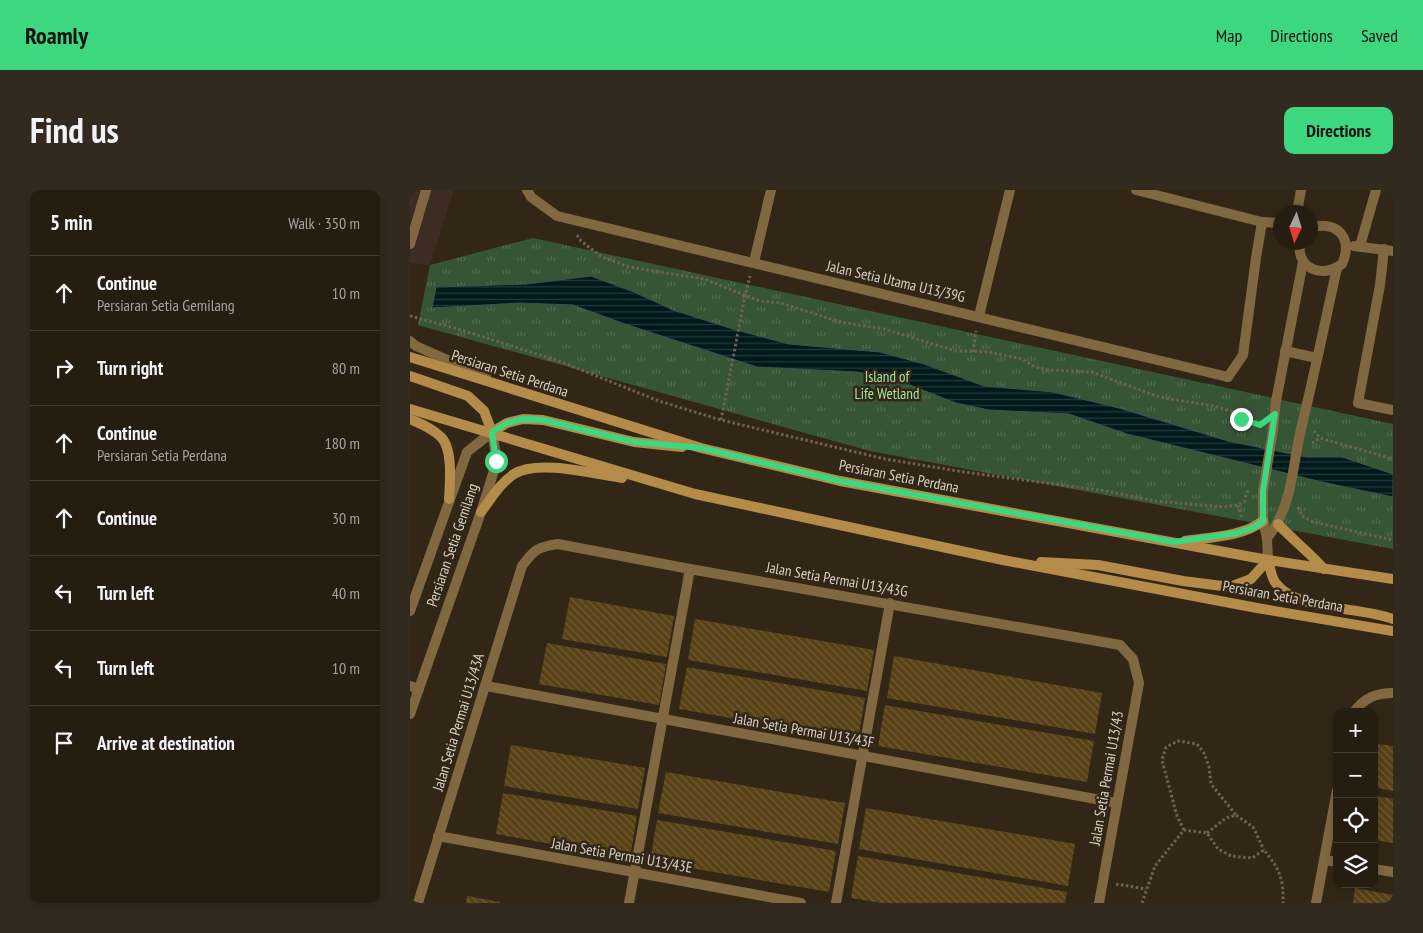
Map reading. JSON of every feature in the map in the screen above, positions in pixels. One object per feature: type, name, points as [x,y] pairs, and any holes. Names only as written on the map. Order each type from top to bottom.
[{"type":"main road","name":"Persiaran Setia Perdana","points":[[410,357],[701,448],[840,481],[1268,560],[1393,579]]},
{"type":"main road","points":[[410,376],[468,396],[484,411],[492,432],[507,423],[523,419],[543,420],[634,442],[701,448]]},
{"type":"main road","name":"Persiaran Setia Perdana","points":[[410,408],[695,494],[1003,560],[1257,608],[1393,631]]},
{"type":"main road","points":[[410,419],[426,426],[442,438],[448,451],[450,469],[449,498]]},
{"type":"main road","points":[[481,512],[500,487],[515,474],[537,466],[655,483]]},
{"type":"main road","points":[[1174,542],[1237,533],[1255,527],[1263,521]]},
{"type":"main road","points":[[1278,524],[1292,540],[1312,556],[1324,569]]},
{"type":"main road","points":[[1003,560],[1098,565],[1183,581],[1230,587],[1251,579],[1268,560]]},
{"type":"main road","points":[[1268,560],[1274,580],[1282,590],[1301,601],[1380,614],[1393,619]]},
{"type":"street","points":[[410,244],[426,190]]},
{"type":"street","points":[[527,190],[531,197],[561,217]]},
{"type":"street","points":[[754,262],[771,190]]},
{"type":"street","points":[[979,316],[1010,190]]},
{"type":"street","points":[[1136,190],[1262,222],[1273,223]]},
{"type":"street","points":[[1298,205],[1301,190]]},
{"type":"street","points":[[1360,246],[1376,190]]},
{"type":"street","name":"Jalan Setia Utama U13/39G","points":[[561,217],[1228,377],[1244,355],[1262,222]]},
{"type":"street","points":[[1303,262],[1313,270],[1325,272],[1342,264],[1346,246],[1342,235],[1333,227],[1318,226]]},
{"type":"street","points":[[1346,246],[1388,250],[1358,403],[1393,410]]},
{"type":"street","points":[[1268,560],[1267,538],[1263,521],[1263,491],[1285,352],[1303,262],[1299,250]]},
{"type":"street","points":[[1267,538],[1278,524],[1289,494],[1300,430],[1337,268]]},
{"type":"street","points":[[410,341],[416,346],[516,390]]},
{"type":"street","points":[[1285,352],[1316,358]]},
{"type":"street","name":"Persiaran Setia Gemilang","points":[[410,612],[449,498],[467,452],[492,432]]},
{"type":"street","name":"Persiaran Setia Gemilang","points":[[410,714],[414,687],[481,512],[496,461],[492,432]]},
{"type":"street","name":"Jalan Setia Permai U13/43G","points":[[532,552],[545,546],[558,544],[1120,646],[1133,659]]},
{"type":"street","name":"Jalan Setia Permai U13/43A","points":[[418,903],[522,566],[532,552]]},
{"type":"street","points":[[630,903],[690,569]]},
{"type":"street","points":[[836,903],[890,604]]},
{"type":"street","name":"Jalan Setia Permai U13/43","points":[[1099,903],[1139,683],[1133,659]]},
{"type":"street","name":"Jalan Setia Permai U13/43F","points":[[486,686],[1117,803]]},
{"type":"street","points":[[1357,707],[1375,694],[1393,693]]},
{"type":"street","points":[[1316,903],[1336,798]]},
{"type":"street","name":"Jalan Setia Permai U13/43E","points":[[438,836],[800,903]]},
{"type":"street","points":[[1325,860],[1333,861]]},
{"type":"street","points":[[1378,870],[1393,872]]},
{"type":"path","points":[[561,217],[581,241],[602,256],[629,267],[704,279],[760,301],[781,303],[840,322],[884,329],[956,350],[990,352],[1022,359],[1036,367],[1049,370],[1092,372],[1160,397],[1213,406],[1230,411],[1241,419],[1260,425],[1275,414]]},
{"type":"path","points":[[721,420],[740,318],[754,262]]},
{"type":"path","points":[[410,316],[455,328],[559,361],[659,401],[721,420],[885,459],[964,472],[1042,481],[1154,501],[1224,507],[1244,502],[1249,485]]},
{"type":"path","points":[[973,352],[979,316]]},
{"type":"path","points":[[1303,420],[1320,438],[1393,459]]},
{"type":"path","points":[[1298,505],[1302,516],[1312,522],[1393,540]]},
{"type":"path","points":[[1184,830],[1177,816],[1162,760],[1166,747],[1178,741],[1197,744],[1204,753],[1209,767],[1211,784],[1236,815],[1253,827],[1264,850],[1276,864],[1284,886],[1283,903]]},
{"type":"path","points":[[1184,830],[1207,833],[1226,818],[1236,815]]},
{"type":"path","points":[[1142,903],[1155,866],[1184,830]]},
{"type":"path","points":[[1207,833],[1218,849],[1231,856],[1252,858],[1264,850]]},
{"type":"path","points":[[1103,882],[1146,889]]},
{"type":"shaded area","points":[[410,190],[454,190],[430,265],[410,263]]},
{"type":"green space","name":"Island of Life Wetland","points":[[533,238],[1393,424],[1393,549],[870,451],[418,325],[430,265]]},
{"type":"water","points":[[591,276],[634,292],[673,310],[789,344],[880,352],[924,364],[984,386],[1053,392],[1119,408],[1228,441],[1306,457],[1342,457],[1393,474],[1393,497],[1322,482],[1127,434],[1069,414],[989,410],[956,403],[897,380],[857,372],[757,367],[573,305],[520,303],[432,308],[436,287],[527,284]]},
{"type":"building","points":[[570,597],[674,616],[667,657],[562,639]]},
{"type":"building","points":[[695,619],[874,650],[867,691],[688,660]]},
{"type":"building","points":[[547,643],[666,664],[659,705],[539,684]]},
{"type":"building","points":[[894,656],[1102,693],[1095,734],[887,698]]},
{"type":"building","points":[[687,667],[865,698],[858,740],[679,709]]},
{"type":"building","points":[[885,705],[1094,741],[1087,782],[878,746]]},
{"type":"building","points":[[1378,744],[1393,746],[1393,791],[1378,788]]},
{"type":"building","points":[[511,745],[645,768],[638,809],[504,786]]},
{"type":"building","points":[[666,772],[845,803],[838,844],[658,813]]},
{"type":"building","points":[[503,793],[637,816],[630,858],[496,834]]},
{"type":"building","points":[[1378,796],[1393,799],[1393,843],[1378,841]]},
{"type":"building","points":[[866,808],[1075,844],[1068,886],[859,849]]},
{"type":"building","points":[[657,820],[836,851],[829,892],[650,861]]},
{"type":"building","points":[[858,856],[1067,892],[1065,903],[881,903],[851,898]]},
{"type":"building","points":[[1355,888],[1393,895],[1393,903],[1353,903]]},
{"type":"building","points":[[467,896],[500,902],[500,903],[466,903]]},
{"type":"route","points":[[496,461],[492,432],[507,423],[523,419],[543,420],[634,442],[701,448],[840,481],[1174,542],[1237,533],[1255,527],[1263,521],[1263,491],[1275,414],[1260,425],[1241,419]]}]
